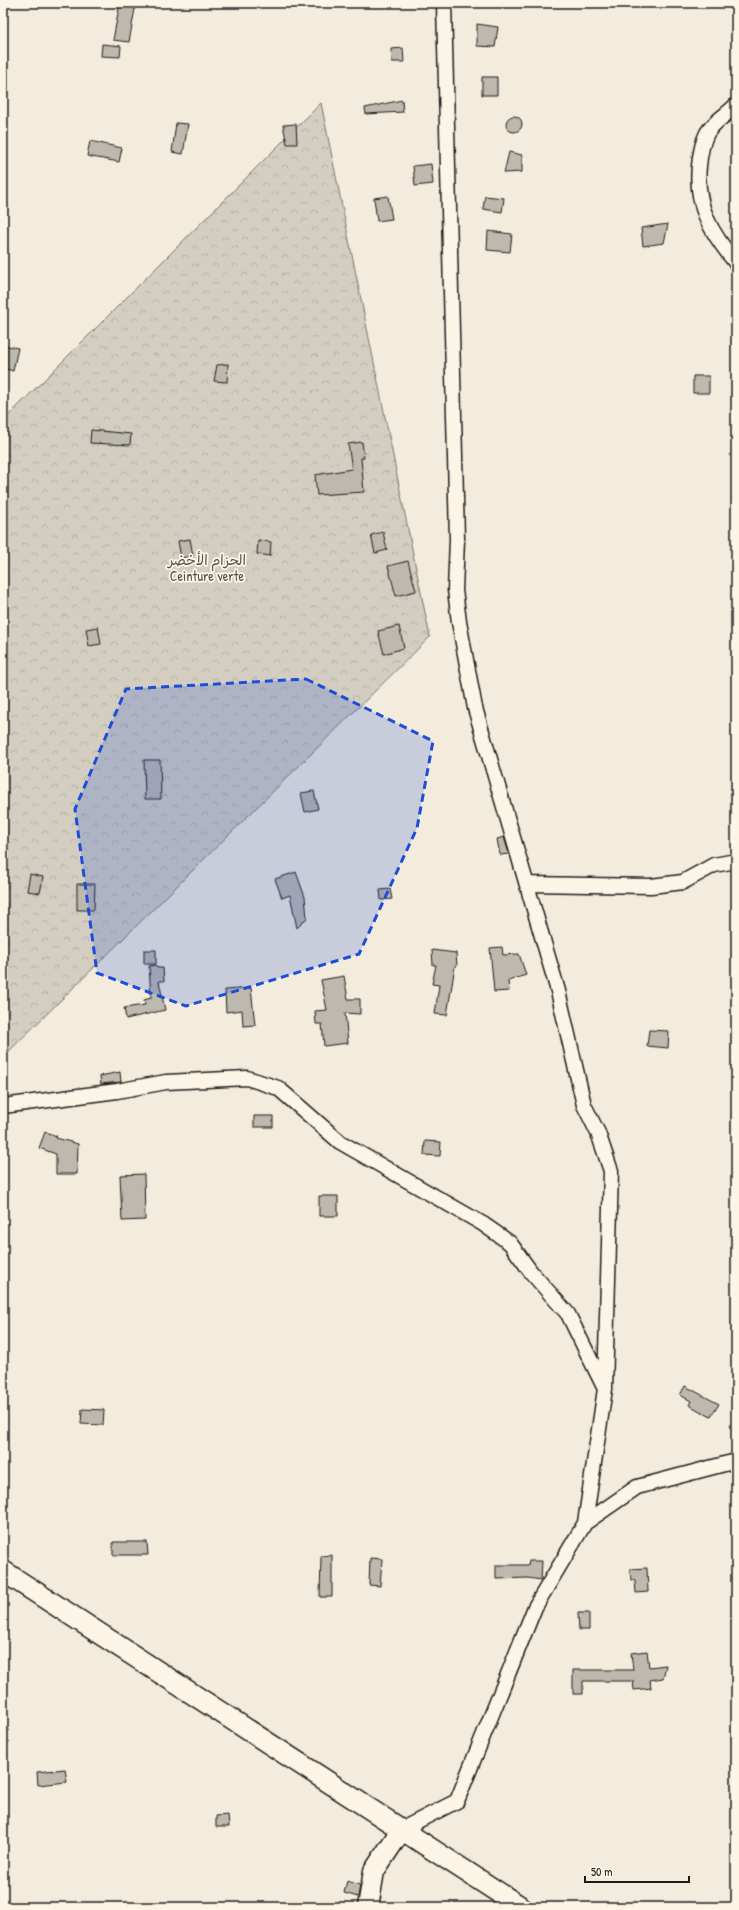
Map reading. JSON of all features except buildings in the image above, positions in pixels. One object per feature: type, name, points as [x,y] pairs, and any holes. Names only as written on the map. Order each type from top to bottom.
[{"type":"street","points":[[368,1907],[374,1872],[402,1829],[457,1801],[535,1606],[585,1524],[605,1389],[611,1171],[598,1133],[584,1105],[558,990],[475,708],[455,590],[456,523],[444,3]]},
{"type":"street","points":[[736,105],[718,120],[708,133],[701,151],[697,183],[702,210],[720,244],[736,263]]},
{"type":"street","points":[[527,884],[628,886],[683,882],[714,865],[736,861]]},
{"type":"street","points":[[3,1106],[117,1091],[166,1082],[247,1078],[278,1088],[340,1142],[483,1224],[510,1243],[531,1272],[568,1314],[605,1389]]},
{"type":"street","points":[[585,1524],[637,1487],[736,1461]]},
{"type":"street","points":[[3,1570],[521,1907]]},
{"type":"highlighted area","points":[[306,679],[433,741],[417,828],[359,954],[186,1006],[97,973],[75,809],[126,689]]},
{"type":"green space","name":"الحزام الأخضر Ceinture verte","points":[[321,103],[430,637],[3,1057],[3,421]]}]
